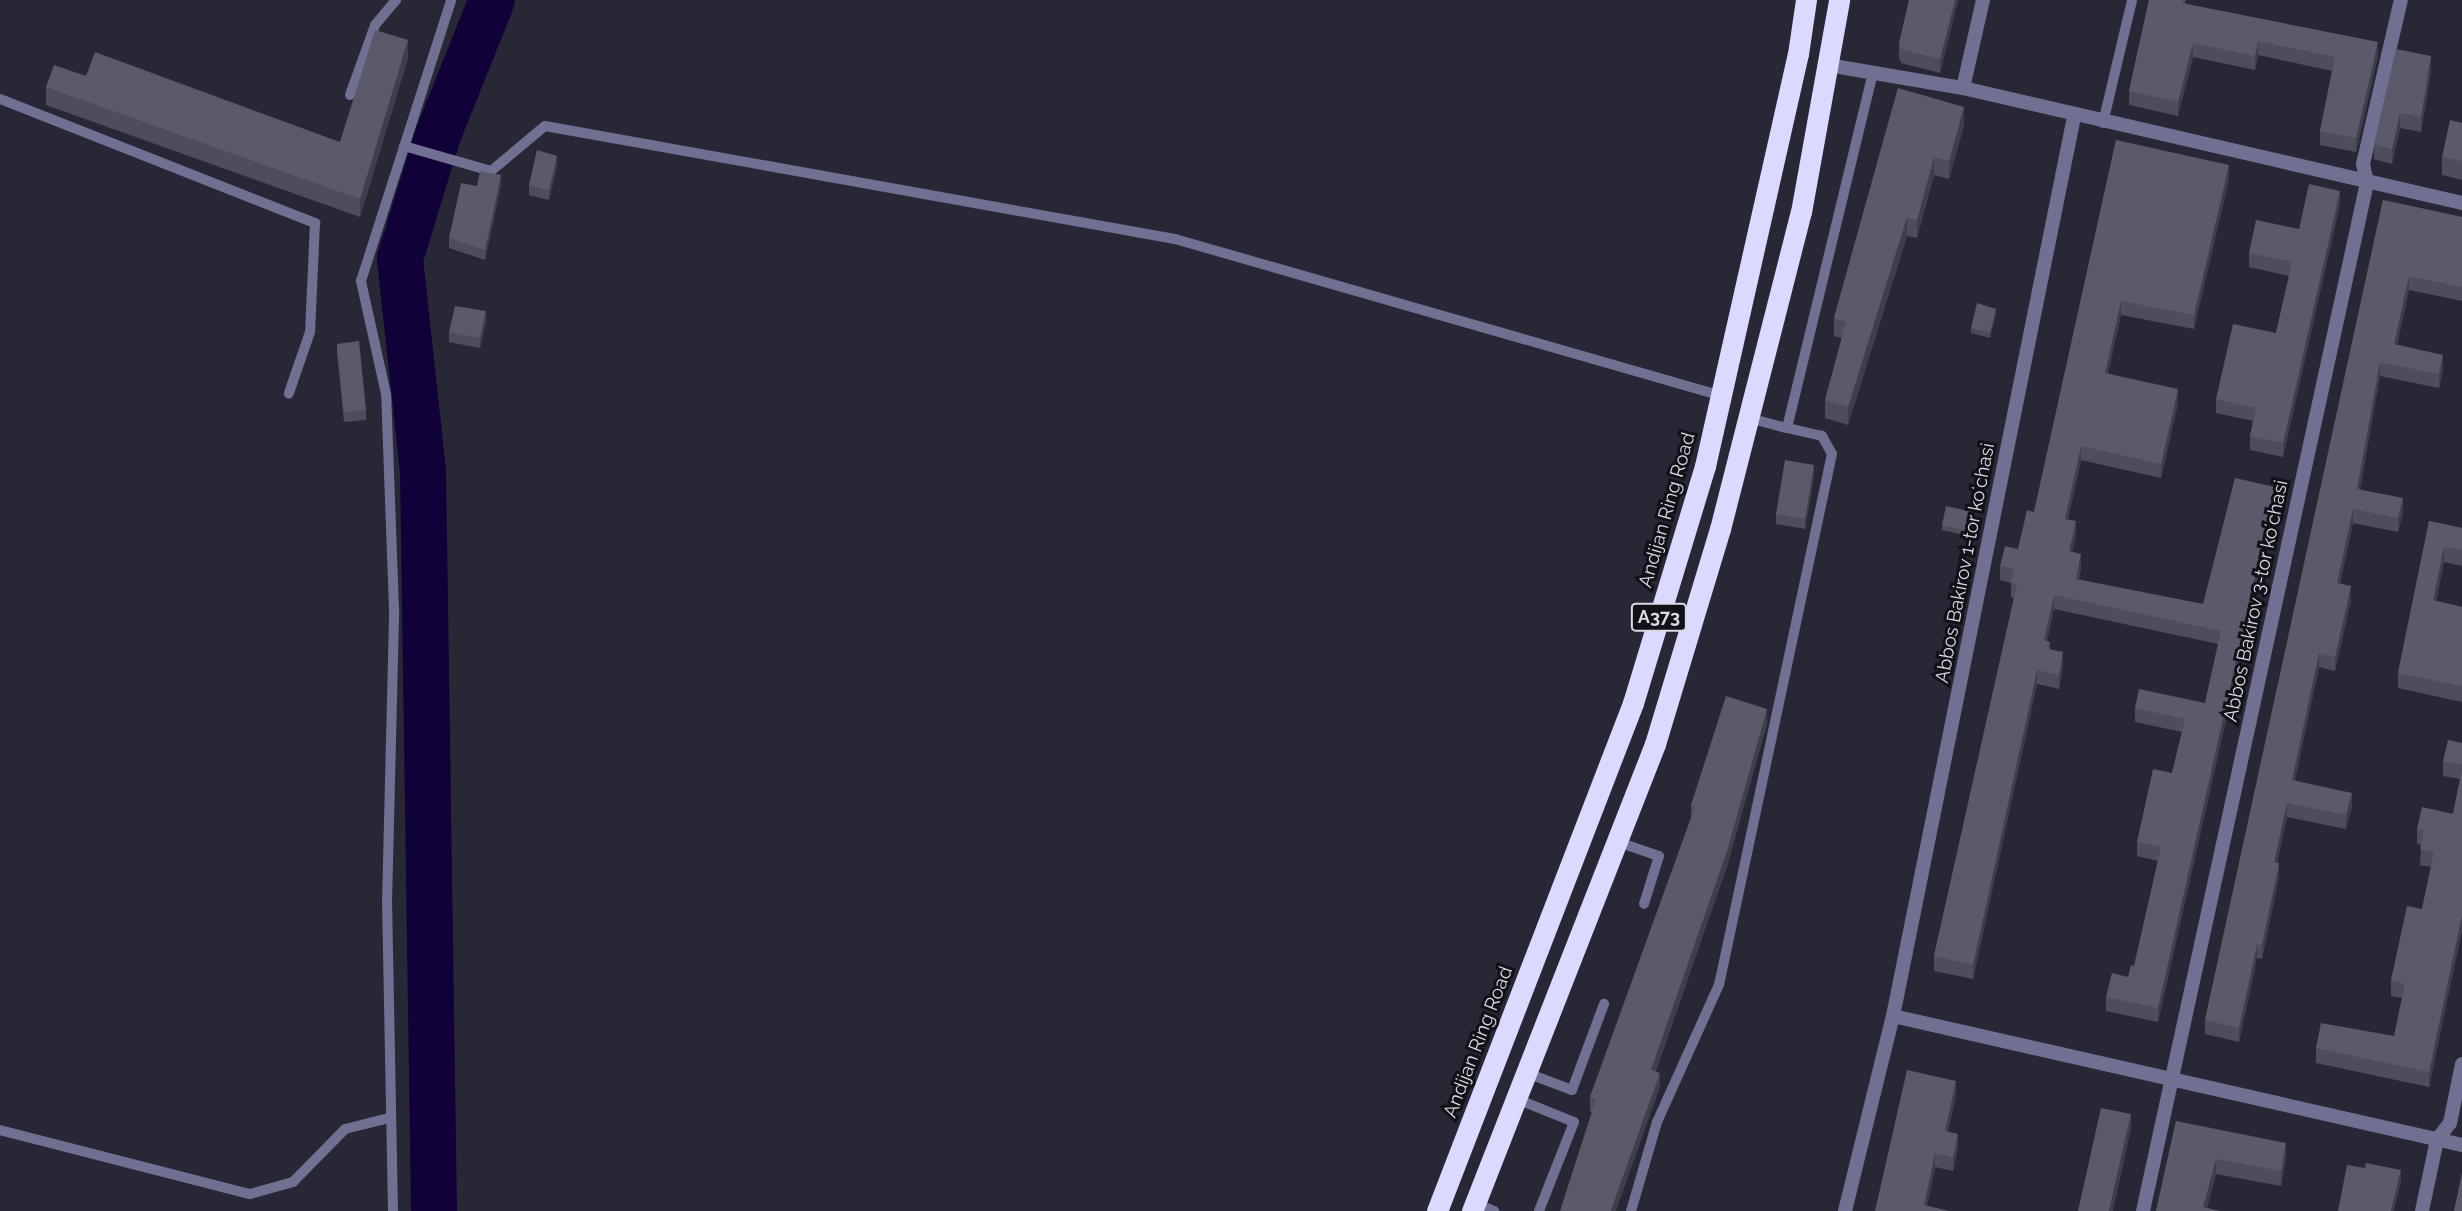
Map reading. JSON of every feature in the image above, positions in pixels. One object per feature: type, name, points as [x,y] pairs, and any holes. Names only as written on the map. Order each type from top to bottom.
[{"type":"highway","name":"Andijan Ring Road","points":[[1437,1211],[1633,703],[1722,396],[1798,54],[1806,0]]},
{"type":"highway","name":"A373","points":[[1481,1208],[1517,1099],[1655,744],[1749,418],[1801,212],[1839,0]]},
{"type":"street","points":[[1963,88],[1983,0]]},
{"type":"street","name":"Abbos Bakirov 3-tor koʻchasi","points":[[2143,1211],[2367,183],[2363,164],[2401,0]]},
{"type":"street","points":[[1828,65],[1963,88],[2074,117],[2462,203]]},
{"type":"street","name":"Abbos Bakirov 1-tor koʻchasi","points":[[1845,1211],[1893,1016],[2074,117]]},
{"type":"street","points":[[1893,1016],[2462,1145]]},
{"type":"street","points":[[2422,1211],[2437,1140],[2450,1123],[2462,1064]]},
{"type":"lane","points":[[350,94],[375,25],[396,0]]},
{"type":"lane","points":[[393,1211],[389,1118],[387,904],[394,610],[386,394],[361,281],[409,147],[451,0]]},
{"type":"lane","points":[[2104,123],[2132,0]]},
{"type":"lane","points":[[1787,428],[1873,72]]},
{"type":"lane","points":[[0,99],[315,223],[310,332],[289,393]]},
{"type":"lane","points":[[409,147],[491,171],[545,126],[1175,239],[1722,396]]},
{"type":"lane","points":[[1631,1211],[1657,1122],[1719,985],[1832,454],[1822,436],[1749,418]]},
{"type":"lane","points":[[1618,842],[1659,856],[1644,904]]},
{"type":"lane","points":[[1527,1073],[1572,1090],[1604,1004]]},
{"type":"lane","points":[[1517,1099],[1574,1122],[1539,1211]]},
{"type":"lane","points":[[0,1130],[250,1194],[293,1182],[345,1129],[389,1118]]},
{"type":"building","points":[[1909,0],[1955,0],[1940,59],[1901,49],[1899,43]]},
{"type":"building","points":[[2149,0],[2183,0],[2182,3],[2378,42],[2356,138],[2320,131],[2335,57],[2258,41],[2255,56],[2193,43],[2178,102],[2129,91]]},
{"type":"building","points":[[375,30],[408,40],[360,199],[46,87],[54,65],[86,76],[95,52],[340,142]]},
{"type":"building","points":[[2396,49],[2431,56],[2421,117],[2400,113],[2392,149],[2374,144]]},
{"type":"building","points":[[1898,88],[1964,107],[1949,161],[1934,157],[1917,220],[1907,217],[1848,407],[1825,400],[1846,322],[1834,318]]},
{"type":"building","points":[[2450,120],[2462,123],[2462,161],[2442,157]]},
{"type":"building","points":[[2116,140],[2229,165],[2194,315],[2121,301],[2105,373],[2178,389],[2161,464],[2081,446],[2065,519],[2076,521],[2069,551],[2081,554],[2076,579],[2203,604],[2235,478],[2275,487],[2158,1008],[2106,997],[2112,973],[2128,977],[2131,965],[2134,966],[2161,847],[2137,842],[2153,769],[2172,773],[2185,719],[2135,708],[2139,689],[2205,703],[2221,631],[2054,595],[2044,640],[2050,642],[2049,649],[2063,652],[2059,675],[2037,670],[1973,965],[1934,956],[2017,584],[2011,583],[2014,569],[2000,566],[2005,546],[2018,549],[2027,510],[2034,512]]},
{"type":"building","points":[[537,150],[557,156],[549,190],[529,185]]},
{"type":"building","points":[[480,171],[501,175],[485,250],[449,238],[461,183],[477,186]]},
{"type":"building","points":[[2309,184],[2340,191],[2283,443],[2250,436],[2256,408],[2216,399],[2233,324],[2276,333],[2292,262],[2249,253],[2256,220],[2299,229]]},
{"type":"building","points":[[2383,200],[2462,217],[2462,287],[2409,276],[2394,344],[2443,355],[2439,374],[2380,362],[2357,489],[2403,498],[2398,518],[2353,509],[2337,583],[2351,586],[2335,657],[2319,653],[2292,780],[2352,793],[2346,815],[2287,803],[2274,862],[2279,863],[2262,945],[2257,944],[2239,1028],[2205,1020]]},
{"type":"building","points":[[1977,303],[1996,309],[1990,332],[1971,328]]},
{"type":"building","points":[[455,306],[486,311],[480,338],[449,332]]},
{"type":"building","points":[[359,341],[366,410],[344,412],[337,344]]},
{"type":"building","points":[[1785,460],[1814,465],[1805,519],[1776,514]]},
{"type":"building","points":[[1946,506],[1973,512],[1969,531],[1942,525]]},
{"type":"building","points":[[2429,521],[2462,528],[2462,550],[2444,547],[2433,600],[2462,607],[2462,686],[2398,673]]},
{"type":"building","points":[[1726,696],[1767,709],[1728,848],[1651,1070],[1660,1073],[1611,1211],[1560,1211],[1596,1099],[1590,1097],[1695,807],[1691,805]]},
{"type":"building","points":[[2448,740],[2462,743],[2462,765],[2443,761]]},
{"type":"building","points":[[2462,769],[2462,915],[2429,1072],[2316,1048],[2321,1023],[2394,1036],[2405,984],[2391,980],[2407,906],[2422,909],[2434,852],[2420,849],[2424,831],[2417,829],[2422,807],[2453,814]]},
{"type":"building","points":[[1907,1070],[1956,1081],[1945,1131],[1958,1134],[1953,1157],[1935,1153],[1924,1205],[1949,1211],[1875,1211]]},
{"type":"building","points":[[2101,1108],[2131,1114],[2109,1211],[2078,1211]]},
{"type":"building","points":[[2176,1121],[2286,1143],[2281,1171],[2216,1159],[2203,1207],[2220,1211],[2156,1211]]},
{"type":"building","points":[[2366,1163],[2401,1170],[2391,1211],[2338,1211],[2347,1165],[2365,1168]]},
{"type":"building","points":[[2462,1173],[2462,1211],[2454,1211]]},
{"type":"waterway","points":[[434,1211],[423,471],[400,259],[438,135],[492,0]]}]
